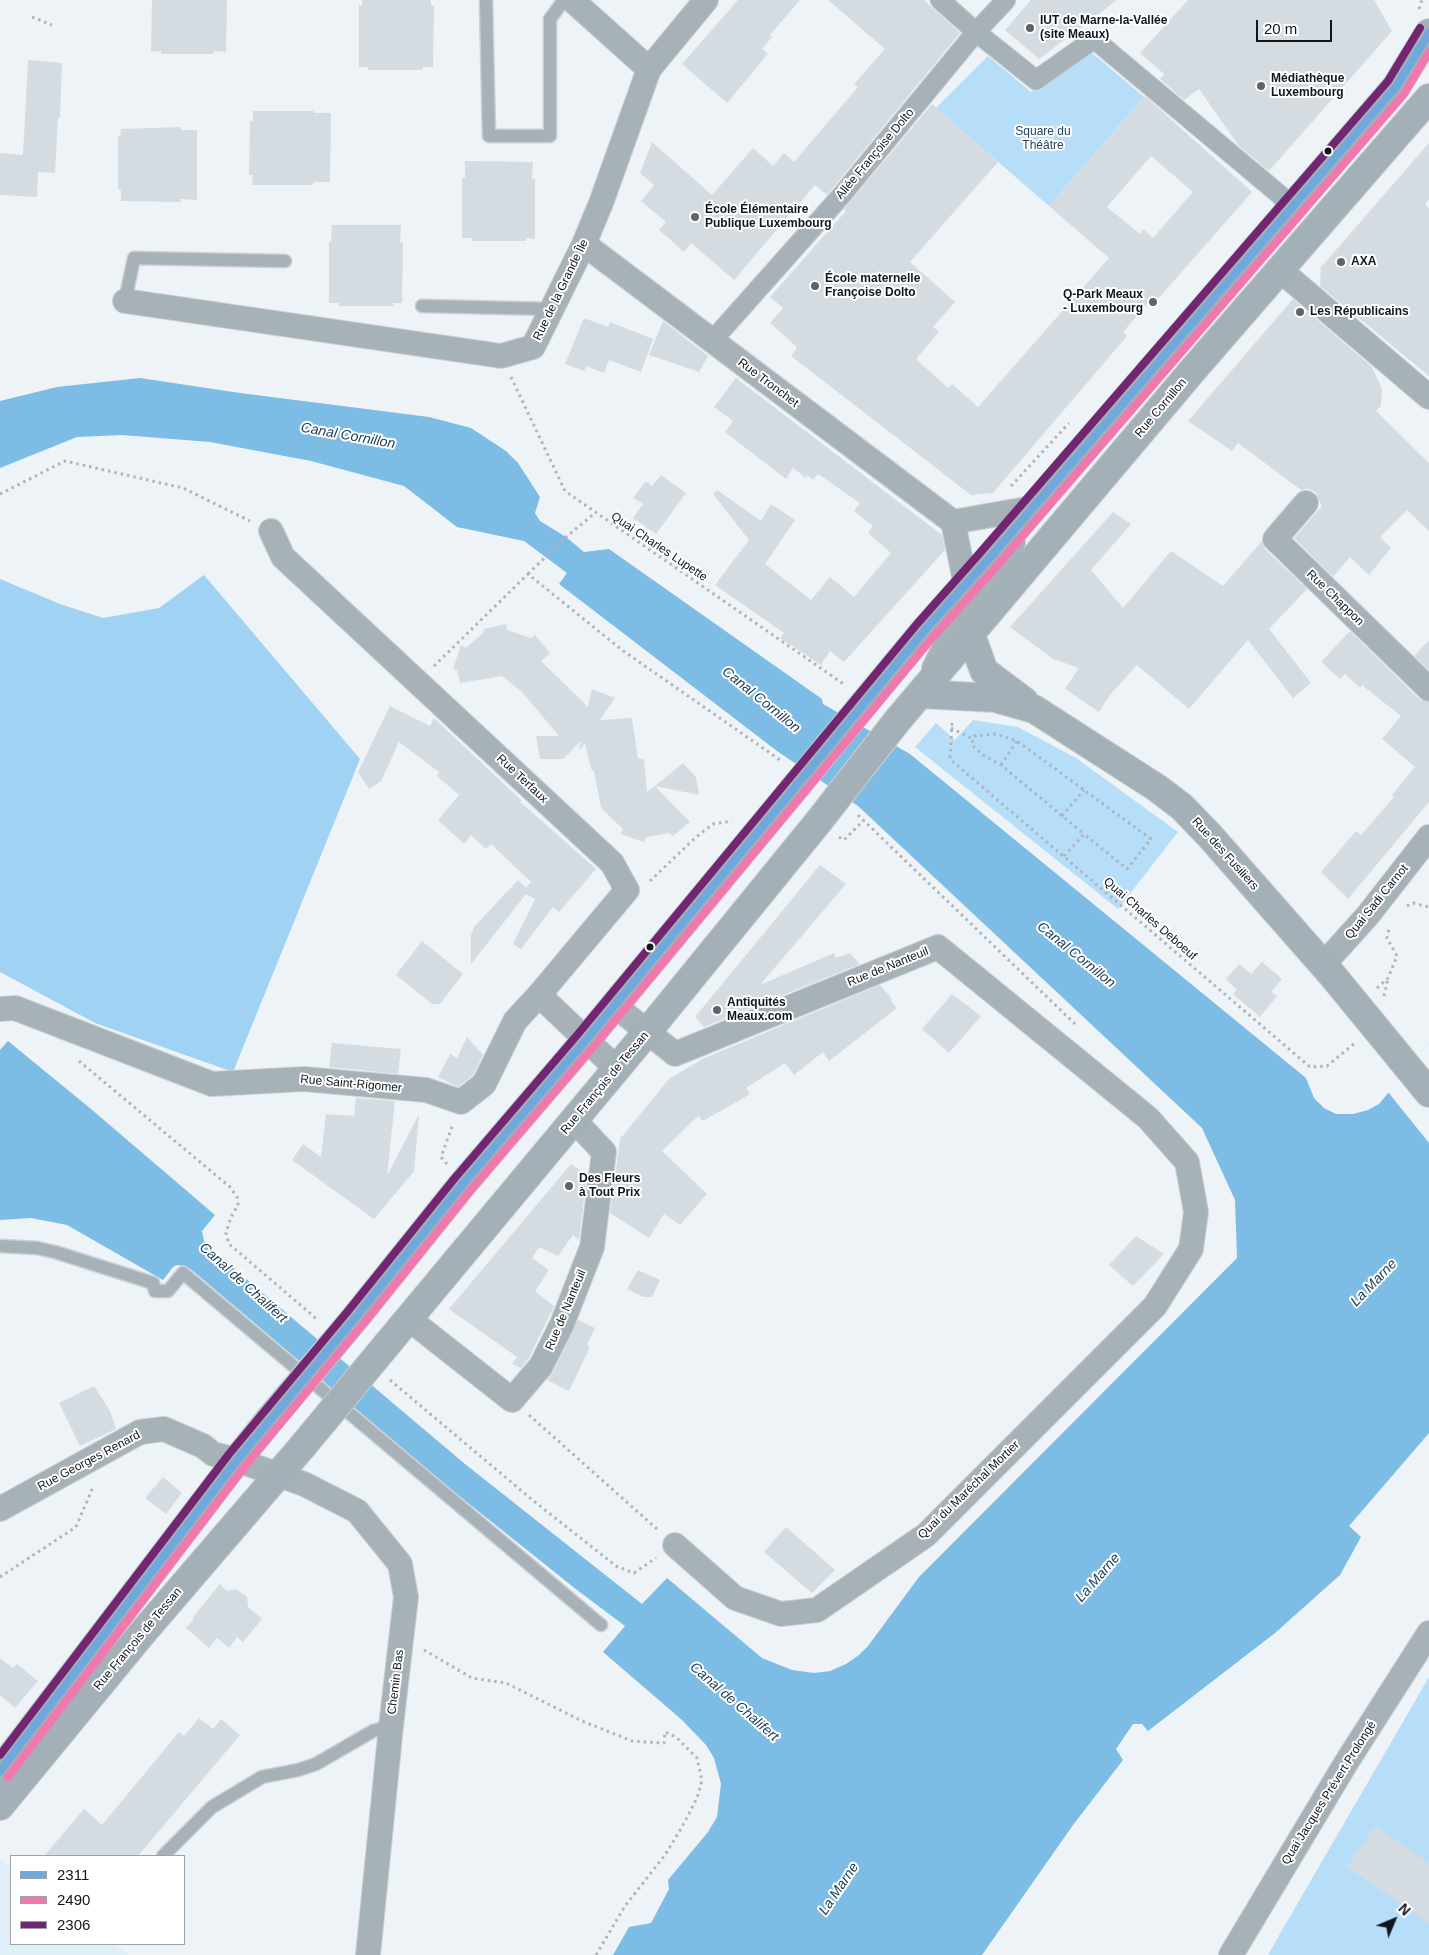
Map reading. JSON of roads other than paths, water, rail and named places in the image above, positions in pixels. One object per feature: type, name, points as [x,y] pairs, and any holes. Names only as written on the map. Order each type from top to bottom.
[{"type":"main road","points":[[0,1771],[236,1460],[356,1317],[462,1185],[586,1040],[755,835],[791,778],[867,700],[925,630],[966,586],[1396,87],[1429,32]]},
{"type":"main road","name":"Rue Cornillon","points":[[897,721],[972,635],[1192,371],[1429,98]]},
{"type":"main road","name":"Rue des Fusiliers","points":[[972,635],[984,671],[1034,709],[1157,788],[1182,807],[1324,965],[1429,1093]]},
{"type":"main road","name":"Rue des Fusiliers","points":[[920,694],[995,698],[1034,709]]},
{"type":"main road","name":"Rue François de Tessan","points":[[0,1806],[139,1636],[279,1475],[617,1069],[819,821],[897,721]]},
{"type":"street","points":[[572,0],[649,69]]},
{"type":"street","name":"Rue de la Grande Île","points":[[125,301],[501,356],[534,347],[584,244],[601,203],[649,69],[706,0]]},
{"type":"street","points":[[940,0],[976,32],[1036,80],[1094,39],[1280,195],[1292,208]]},
{"type":"street","name":"Allée Françoise Dolto","points":[[712,341],[840,197],[976,32],[1006,0]]},
{"type":"street","name":"Rue Tronchet","points":[[584,244],[953,522]]},
{"type":"street","points":[[1280,270],[1429,397]]},
{"type":"street","name":"Rue Chappon","points":[[1306,503],[1275,539],[1429,689]]},
{"type":"street","points":[[920,694],[956,625],[966,586],[953,522],[1032,508]]},
{"type":"street","points":[[972,635],[978,604],[1032,508]]},
{"type":"street","name":"Rue Terfaux","points":[[271,530],[283,557],[612,863],[627,890],[539,995]]},
{"type":"street","name":"Quai Sadi Carnot","points":[[1324,965],[1368,915],[1429,837]]},
{"type":"street","name":"Rue de Nanteuil","points":[[648,1031],[675,1054],[938,947],[1148,1118],[1187,1162],[1196,1212],[1191,1249]]},
{"type":"street","points":[[539,995],[617,1069]]},
{"type":"street","name":"Rue Saint-Rigomer","points":[[0,1009],[15,1008],[212,1084],[304,1079],[426,1090],[461,1102],[484,1084],[515,1021],[539,995]]},
{"type":"street","points":[[614,1005],[648,1031]]},
{"type":"street","name":"Rue de Nanteuil","points":[[409,1319],[512,1400],[541,1366],[562,1324],[592,1247],[604,1152],[574,1120]]},
{"type":"street","name":"Quai du Maréchal Mortier","points":[[675,1545],[735,1598],[781,1614],[817,1610],[926,1535],[1155,1306],[1191,1249]]},
{"type":"street","name":"Rue Georges Renard","points":[[0,1509],[140,1432],[164,1428],[203,1446],[213,1454],[279,1475]]},
{"type":"street","name":"Chemin Bas","points":[[279,1475],[304,1484],[357,1512],[400,1564],[406,1596],[368,1955]]},
{"type":"street","name":"Quai Jacques Prévert Prolongé","points":[[1230,1955],[1346,1762],[1429,1633]]},
{"type":"lane","points":[[486,0],[489,136],[550,136],[550,19],[564,0]]},
{"type":"lane","points":[[125,301],[134,258],[285,261]]},
{"type":"lane","points":[[422,306],[553,310]]},
{"type":"lane","points":[[0,1246],[37,1248],[55,1252],[153,1283],[155,1291],[168,1291],[183,1273],[601,1625]]},
{"type":"lane","points":[[164,1855],[212,1806],[262,1777],[316,1764],[373,1731],[391,1726]]},
{"type":"water","points":[[140,378],[429,417],[471,428],[506,451],[518,463],[540,497],[535,513],[540,521],[566,537],[584,552],[609,549],[822,699],[823,704],[910,754],[1306,1078],[1314,1098],[1324,1108],[1336,1114],[1353,1114],[1368,1110],[1379,1104],[1429,1044],[1429,1433],[1349,1526],[1361,1537],[1340,1575],[1275,1633],[1148,1731],[1142,1724],[1133,1724],[1116,1749],[1123,1760],[1073,1825],[982,1955],[613,1955],[629,1927],[651,1923],[669,1889],[668,1880],[708,1832],[717,1817],[721,1784],[714,1758],[706,1745],[682,1720],[603,1652],[625,1626],[453,1491],[193,1271],[186,1266],[177,1265],[173,1267],[163,1280],[67,1225],[31,1218],[0,1220],[0,1050],[8,1041],[215,1215],[202,1231],[207,1246],[465,1464],[642,1604],[667,1578],[762,1658],[792,1670],[814,1673],[830,1671],[846,1664],[859,1655],[868,1646],[919,1577],[1237,1258],[1235,1200],[1202,1128],[858,806],[777,751],[559,584],[567,573],[524,541],[457,527],[404,486],[311,461],[210,442],[122,435],[77,437],[0,468],[0,401],[57,387]]},
{"type":"place","name":"IUT de Marne-la-Vallée (site Meaux)","points":[[1030,28]]},
{"type":"place","name":"Médiathèque Luxembourg","points":[[1261,86]]},
{"type":"place","name":"École Élémentaire Publique Luxembourg","points":[[695,217]]},
{"type":"place","name":"AXA","points":[[1341,262]]},
{"type":"place","name":"École maternelle Françoise Dolto","points":[[815,286]]},
{"type":"place","name":"Q-Park Meaux - Luxembourg","points":[[1153,302]]},
{"type":"place","name":"Les Républicains","points":[[1300,312]]},
{"type":"place","name":"Antiquités Meaux.com","points":[[717,1010]]},
{"type":"place","name":"Des Fleurs à Tout Prix","points":[[569,1186]]},
{"type":"park label","name":"Square du Théâtre","points":[[1043,139]]},
{"type":"water label","name":"Canal Cornillon","points":[[348,436]]},
{"type":"water label","name":"Canal Cornillon","points":[[761,700]]},
{"type":"water label","name":"Canal Cornillon","points":[[1076,955]]},
{"type":"water label","name":"Canal de Chalifert","points":[[243,1283]]},
{"type":"water label","name":"La Marne","points":[[1374,1283]]},
{"type":"water label","name":"La Marne","points":[[1098,1578]]},
{"type":"water label","name":"Canal de Chalifert","points":[[734,1702]]},
{"type":"water label","name":"La Marne","points":[[839,1889]]}]
